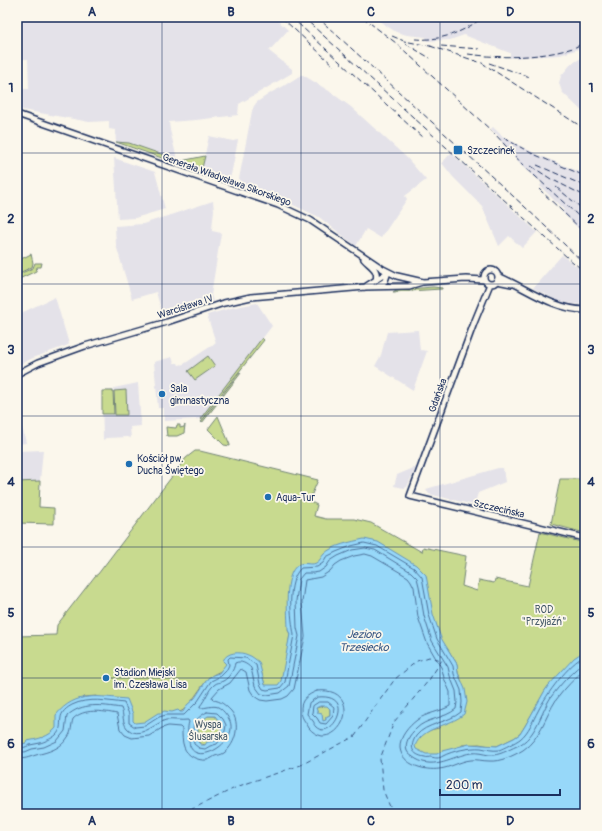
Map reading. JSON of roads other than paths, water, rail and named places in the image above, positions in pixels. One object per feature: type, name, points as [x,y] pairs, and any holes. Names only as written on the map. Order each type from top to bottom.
[{"type":"street","name":"Generała Władysława Sikorskiego","points":[[17,115],[76,137],[87,139],[278,205],[310,220],[388,272],[407,279],[423,282],[466,279],[486,281]]},
{"type":"street","points":[[356,251],[376,270],[376,280]]},
{"type":"street","points":[[498,279],[496,271],[487,271],[486,281],[498,279],[517,285],[554,305],[571,309],[585,310]]},
{"type":"street","points":[[374,287],[385,280],[388,272]]},
{"type":"street","name":"Warcisława IV","points":[[365,287],[388,272]]},
{"type":"street","name":"Gdańska","points":[[410,496],[482,302],[486,281]]},
{"type":"street","name":"Warcisława IV","points":[[17,374],[38,363],[80,348],[240,299],[265,295],[365,287],[409,286],[423,282]]},
{"type":"street","name":"Szczecińska","points":[[410,496],[585,538]]},
{"type":"water","name":"Jezioro Trzesiecko","points":[[364,539],[378,542],[416,565],[426,575],[433,614],[441,638],[457,664],[458,673],[465,689],[467,702],[464,714],[451,722],[424,734],[415,746],[416,749],[426,754],[437,754],[442,751],[469,744],[497,746],[514,738],[520,734],[548,686],[574,658],[585,652],[585,814],[17,814],[17,740],[22,744],[50,734],[56,728],[56,715],[64,707],[80,698],[98,697],[127,699],[133,714],[133,721],[135,723],[144,722],[164,711],[172,712],[178,710],[183,712],[187,705],[195,698],[208,678],[219,673],[226,664],[223,661],[225,658],[234,653],[245,654],[259,662],[265,685],[278,685],[281,681],[290,634],[288,630],[287,595],[290,577],[293,570],[300,564],[316,563],[332,548]],"holes":[[[320,706],[327,706],[330,709],[330,715],[323,721],[322,714],[318,713],[316,708]],[[208,716],[215,716],[222,725],[221,730],[215,741],[207,742],[205,745],[201,745],[198,742],[197,728]]]},
{"type":"railway","points":[[281,17],[334,66]]},
{"type":"railway","points":[[291,17],[423,138]]},
{"type":"railway","points":[[303,17],[585,272]]},
{"type":"railway","points":[[317,17],[525,207],[585,264]]},
{"type":"railway","points":[[362,17],[396,43],[495,134],[523,165],[585,222]]},
{"type":"railway","points":[[415,39],[433,39],[451,35],[459,32],[483,17]]},
{"type":"railway","points":[[392,36],[404,41],[435,47]]},
{"type":"railway","points":[[468,54],[481,56],[528,56],[559,52],[585,43]]},
{"type":"railway","points":[[406,44],[430,58]]},
{"type":"railway","points":[[430,46],[482,63],[585,129]]},
{"type":"railway","points":[[441,46],[479,49]]},
{"type":"railway","points":[[489,63],[530,77]]},
{"type":"railway","points":[[504,138],[531,153],[585,176]]},
{"type":"railway","points":[[537,165],[585,186]]},
{"type":"railway","points":[[531,166],[551,179],[585,196]]},
{"type":"railway","points":[[556,187],[585,211]]},
{"type":"railway","points":[[539,189],[585,233]]},
{"type":"place","name":"Szczecinek","points":[[458,150]]},
{"type":"place","name":"Sala gimnastyczna","points":[[162,394]]},
{"type":"place","name":"Kościół pw. Ducha Świętego","points":[[129,464]]},
{"type":"place","name":"Aqua-Tur","points":[[268,497]]},
{"type":"place","name":"Stadion Miejski im. Czesława Lisa","points":[[106,678]]},
{"type":"park label","name":"ROD \"Przyjaźń\"","points":[[544,614]]},
{"type":"park label","name":"Wyspa Ślusarska","points":[[208,730]]}]
